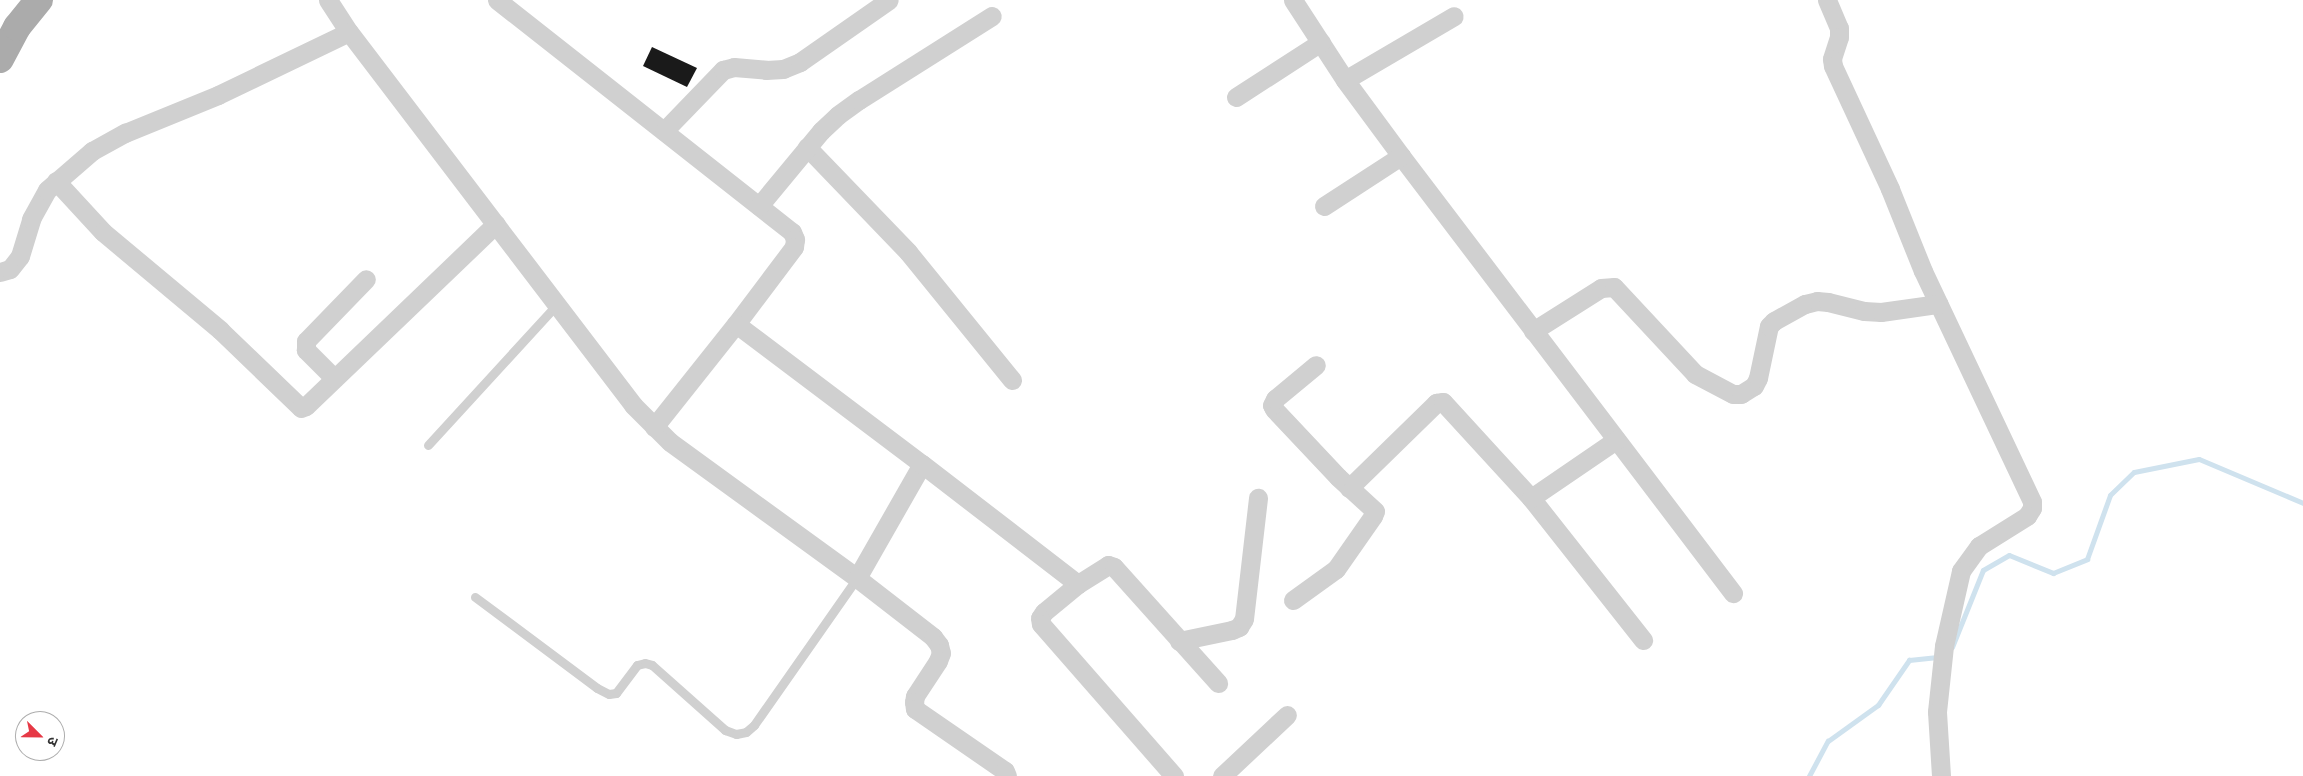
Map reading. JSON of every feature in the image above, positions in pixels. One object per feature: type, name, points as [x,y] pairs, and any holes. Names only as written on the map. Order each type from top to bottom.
[{"type":"main road","points":[[0,59],[17,27],[39,0]]},
{"type":"street","points":[[328,0],[349,32],[633,405],[670,442],[857,578],[933,637],[939,645],[941,652],[938,661],[915,696],[915,709],[1005,771],[1007,776]]},
{"type":"street","points":[[497,0],[760,206],[792,232],[795,239],[794,247],[654,427]]},
{"type":"street","points":[[664,132],[723,70],[734,67],[766,70],[783,69],[800,62],[889,0]]},
{"type":"street","points":[[1293,0],[1345,80],[1401,156],[1733,593]]},
{"type":"street","points":[[1827,0],[1838,28],[1839,37],[1832,59],[1833,66],[1890,189],[1938,304],[2032,502],[2032,508],[2027,516],[1979,546],[1961,571],[1944,646],[1942,681],[1937,712],[1941,776]]},
{"type":"street","points":[[760,206],[820,131],[859,100],[992,16]]},
{"type":"street","points":[[1345,80],[1454,16]]},
{"type":"street","points":[[0,272],[10,269],[20,256],[37,204],[56,181],[78,161],[106,142],[218,96],[349,32]]},
{"type":"street","points":[[1236,97],[1321,42]]},
{"type":"street","points":[[807,147],[908,252],[1012,380]]},
{"type":"street","points":[[1324,206],[1401,156]]},
{"type":"street","points":[[56,181],[91,221],[220,330],[301,408],[306,406],[496,224]]},
{"type":"street","points":[[334,378],[306,350],[306,341],[366,279]]},
{"type":"street","points":[[1533,331],[1601,288],[1614,287],[1695,374],[1733,394],[1741,394],[1754,386],[1758,378],[1769,326],[1774,321],[1805,304],[1816,301],[1828,302],[1864,311],[1881,312],[1938,304]]},
{"type":"street","points":[[736,324],[1078,584]]},
{"type":"street","points":[[1293,600],[1336,569],[1375,511],[1372,506],[1349,488],[1272,405],[1275,399],[1316,364]]},
{"type":"street","points":[[1349,488],[1439,401],[1446,404],[1531,498],[1643,640]]},
{"type":"street","points":[[1531,498],[1616,440]]},
{"type":"street","points":[[857,578],[922,464]]},
{"type":"street","points":[[1178,641],[1232,630],[1239,627],[1244,619],[1258,498]]},
{"type":"street","points":[[1174,776],[1041,624],[1040,618],[1044,612],[1078,584],[1108,565],[1114,567],[1178,641],[1218,683]]},
{"type":"street","points":[[1222,776],[1287,715]]},
{"type":"lane","points":[[428,446],[557,304]]},
{"type":"lane","points":[[474,597],[597,688],[608,694],[616,693],[636,665],[645,662],[726,730],[736,734],[746,732],[754,725],[857,578]]},
{"type":"building","points":[[652,47],[697,68],[687,87],[643,66]]},
{"type":"waterway","points":[[1952,647],[1983,570],[2009,555],[2053,573],[2087,559],[2110,495],[2134,472],[2199,459],[2303,503]]},
{"type":"waterway","points":[[1809,776],[1828,741],[1878,705],[1909,660],[1940,657]]}]
